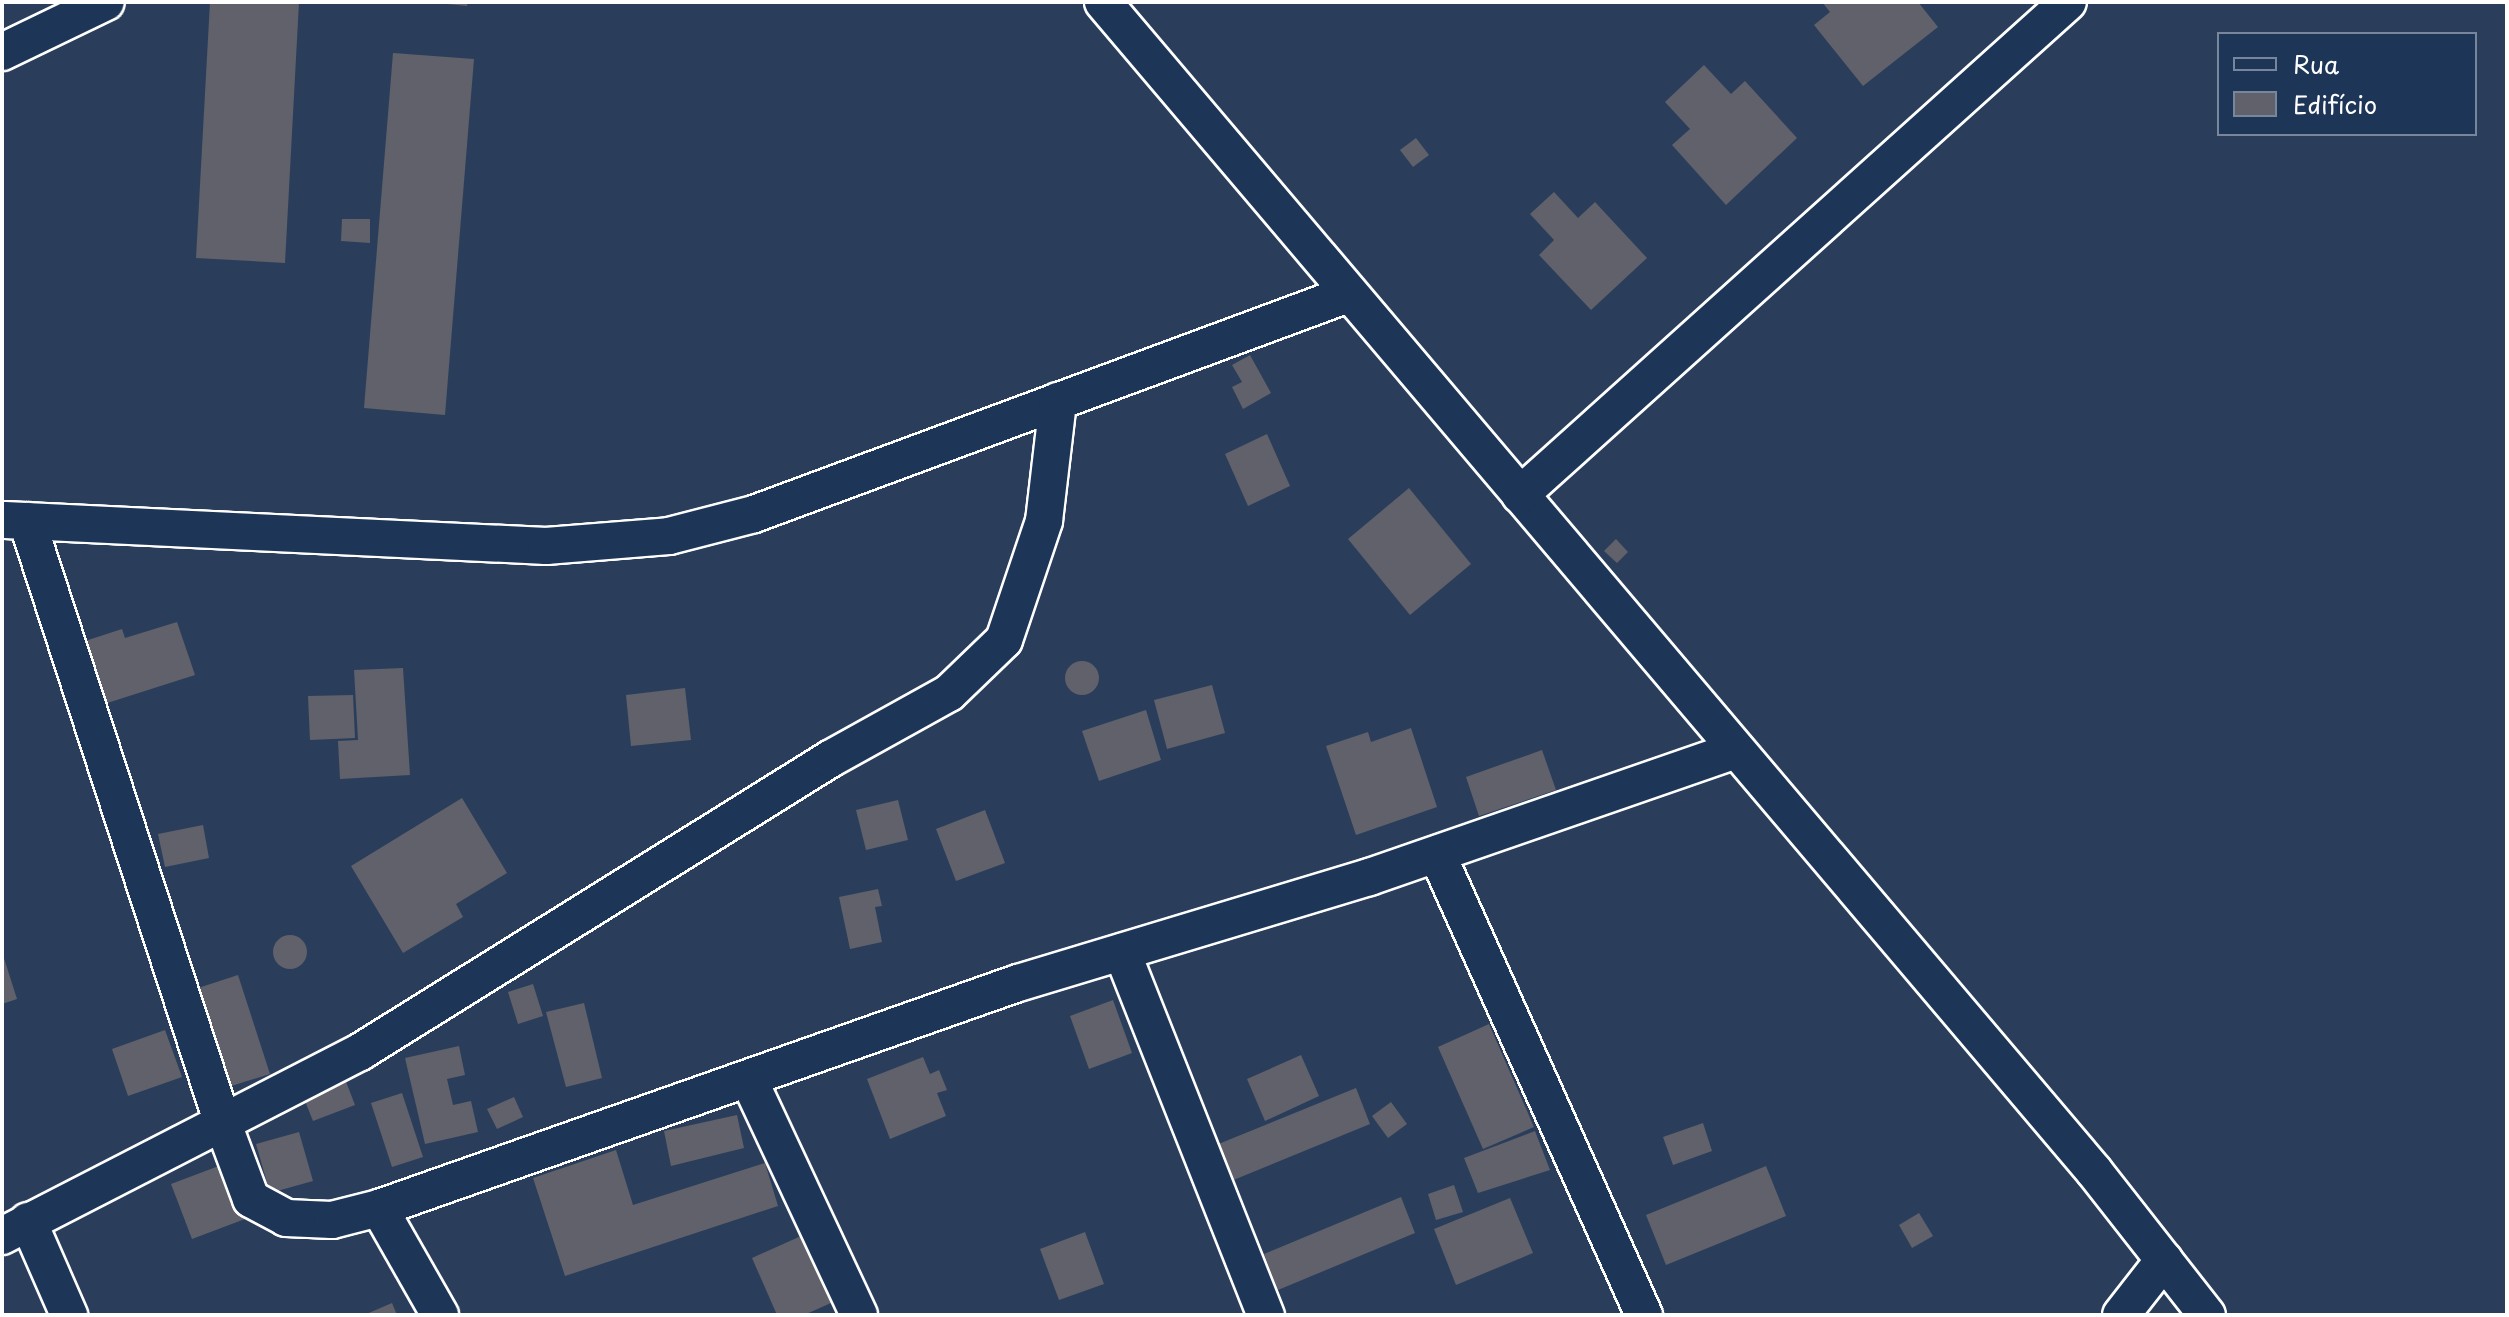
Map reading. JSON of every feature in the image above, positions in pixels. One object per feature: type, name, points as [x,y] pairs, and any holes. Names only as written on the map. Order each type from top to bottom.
[{"type":"street","points":[[2,52],[106,2]]},
{"type":"street","points":[[1103,2],[1736,750],[2207,1315]]},
{"type":"street","points":[[1520,495],[2068,2]]},
{"type":"street","points":[[1348,294],[754,514],[669,536],[546,546],[14,521],[251,1199],[286,1218],[332,1220],[379,1208],[1018,983],[1437,854],[1736,750]]},
{"type":"street","points":[[69,1315],[15,1228],[360,1052],[830,759],[949,693],[1004,640],[1044,521],[1058,401]]},
{"type":"street","points":[[1437,854],[1644,1315]]},
{"type":"street","points":[[1122,952],[1266,1315]]},
{"type":"street","points":[[749,1080],[859,1315]]},
{"type":"street","points":[[379,1208],[440,1315]]},
{"type":"street","points":[[2121,1315],[2164,1260]]},
{"type":"building","points":[[210,2],[299,2],[285,263],[196,258]]},
{"type":"building","points":[[448,2],[468,2],[467,6]]},
{"type":"building","points":[[1822,2],[1918,2],[1938,27],[1863,86],[1814,25],[1830,12]]},
{"type":"building","points":[[393,53],[474,59],[445,415],[364,408]]},
{"type":"building","points":[[1704,65],[1731,94],[1745,81],[1797,138],[1726,205],[1672,145],[1690,129],[1665,102]]},
{"type":"building","points":[[1416,138],[1429,155],[1413,167],[1400,150]]},
{"type":"building","points":[[1554,192],[1578,218],[1595,202],[1647,258],[1591,310],[1539,255],[1554,240],[1530,214]]},
{"type":"building","points":[[342,219],[370,219],[370,243],[341,241]]},
{"type":"building","points":[[1250,355],[1271,393],[1243,409],[1232,387],[1242,382],[1232,365]]},
{"type":"building","points":[[1267,434],[1290,486],[1248,506],[1225,454]]},
{"type":"building","points":[[1409,488],[1471,564],[1410,615],[1348,539]]},
{"type":"building","points":[[1616,539],[1628,552],[1617,563],[1604,551]]},
{"type":"building","points":[[177,622],[195,675],[101,705],[82,642],[122,629],[125,638]]},
{"type":"building","points":[[1082,661],[1094,666],[1099,678],[1094,690],[1082,695],[1070,690],[1065,678],[1070,666]]},
{"type":"building","points":[[403,668],[410,775],[340,779],[338,741],[358,740],[354,670]]},
{"type":"building","points":[[1212,685],[1225,733],[1167,749],[1154,700]]},
{"type":"building","points":[[685,688],[691,740],[631,746],[626,695]]},
{"type":"building","points":[[353,695],[355,738],[310,740],[308,696]]},
{"type":"building","points":[[1146,710],[1161,760],[1099,781],[1082,731]]},
{"type":"building","points":[[1411,728],[1437,807],[1356,835],[1326,746],[1368,732],[1371,742]]},
{"type":"building","points":[[1542,750],[1556,790],[1479,816],[1466,777]]},
{"type":"building","points":[[462,798],[507,873],[456,904],[463,917],[403,953],[351,866]]},
{"type":"building","points":[[898,800],[908,840],[866,850],[856,810]]},
{"type":"building","points":[[985,810],[1005,863],[956,881],[936,829]]},
{"type":"building","points":[[203,825],[209,858],[165,867],[158,834]]},
{"type":"building","points":[[878,889],[882,906],[875,907],[882,942],[850,949],[839,897]]},
{"type":"building","points":[[290,935],[302,940],[307,952],[302,964],[290,969],[278,964],[273,952],[278,940]]},
{"type":"building","points":[[2,952],[17,999],[2,1004]]},
{"type":"building","points":[[238,975],[270,1074],[225,1088],[192,990]]},
{"type":"building","points":[[533,984],[543,1016],[518,1024],[508,992]]},
{"type":"building","points":[[1113,1000],[1132,1053],[1089,1069],[1070,1016]]},
{"type":"building","points":[[584,1003],[602,1078],[566,1087],[546,1012]]},
{"type":"building","points":[[1489,1024],[1534,1127],[1483,1149],[1438,1047]]},
{"type":"building","points":[[165,1030],[182,1077],[128,1096],[112,1049]]},
{"type":"building","points":[[459,1046],[465,1075],[447,1079],[453,1105],[471,1101],[478,1132],[425,1144],[405,1058]]},
{"type":"building","points":[[1301,1055],[1319,1096],[1265,1121],[1247,1079]]},
{"type":"building","points":[[923,1057],[930,1074],[939,1070],[947,1090],[937,1093],[946,1116],[890,1139],[867,1079]]},
{"type":"building","points":[[345,1079],[355,1105],[313,1121],[303,1096]]},
{"type":"building","points":[[1356,1088],[1370,1124],[1231,1181],[1216,1145]]},
{"type":"building","points":[[402,1093],[423,1157],[392,1167],[371,1103]]},
{"type":"building","points":[[514,1097],[523,1117],[497,1129],[487,1109]]},
{"type":"building","points":[[1391,1102],[1407,1124],[1388,1138],[1372,1116]]},
{"type":"building","points":[[737,1115],[744,1148],[671,1166],[664,1131]]},
{"type":"building","points":[[1703,1123],[1712,1151],[1673,1165],[1663,1137]]},
{"type":"building","points":[[1535,1131],[1550,1170],[1478,1193],[1464,1158]]},
{"type":"building","points":[[299,1132],[313,1181],[270,1193],[256,1144]]},
{"type":"building","points":[[616,1150],[633,1205],[765,1163],[778,1206],[565,1276],[533,1178]]},
{"type":"building","points":[[224,1164],[245,1219],[192,1239],[171,1184]]},
{"type":"building","points":[[1766,1166],[1786,1216],[1666,1265],[1646,1215]]},
{"type":"building","points":[[1454,1185],[1463,1212],[1436,1220],[1428,1194]]},
{"type":"building","points":[[1401,1197],[1415,1233],[1278,1290],[1264,1254]]},
{"type":"building","points":[[1510,1198],[1533,1253],[1456,1285],[1434,1229]]},
{"type":"building","points":[[1919,1213],[1933,1236],[1912,1248],[1899,1225]]},
{"type":"building","points":[[1085,1232],[1104,1284],[1059,1300],[1040,1249]]},
{"type":"building","points":[[801,1236],[831,1303],[804,1315],[777,1315],[752,1258]]},
{"type":"building","points":[[392,1303],[397,1315],[364,1315]]}]
